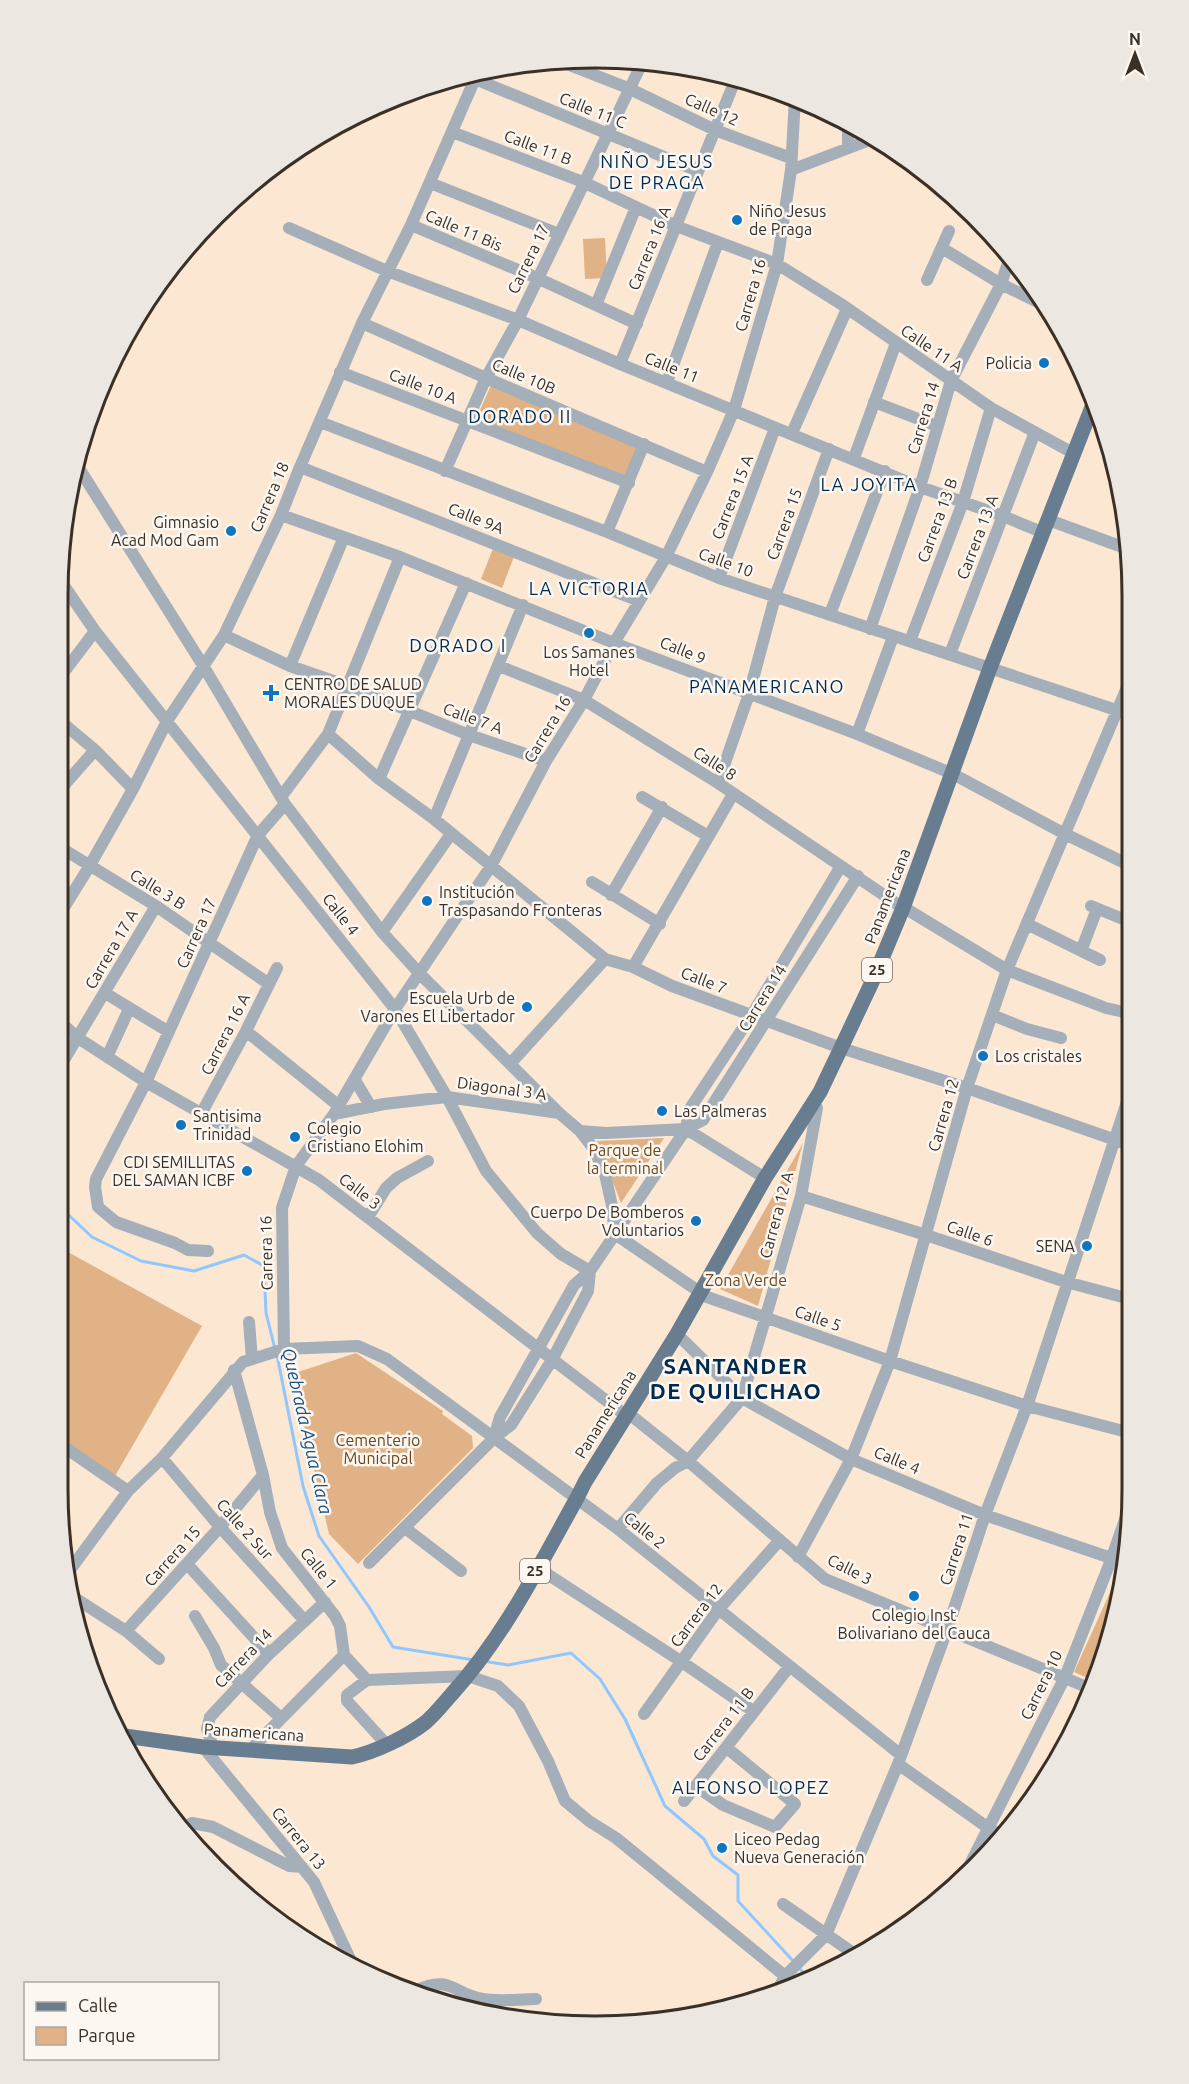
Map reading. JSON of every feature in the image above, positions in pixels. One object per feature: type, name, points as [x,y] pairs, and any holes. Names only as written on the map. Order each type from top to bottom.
[{"type":"main road","name":"Panamericana","points":[[1049,527],[1073,453],[1089,413]]},
{"type":"main road","name":"Panamericana","points":[[629,1416],[817,1108],[905,909],[993,669],[1092,420]]},
{"type":"main road","name":"Panamericana","points":[[129,1737],[208,1747],[352,1757],[387,1745],[426,1722],[493,1644],[578,1498],[585,1482],[682,1340],[765,1178],[820,1092],[844,1049]]},
{"type":"street","name":"Calle 12","points":[[578,68],[628,88],[791,164]]},
{"type":"street","name":"Carrera 17","points":[[446,471],[486,378],[518,320],[638,70]]},
{"type":"street","name":"Calle 11 C","points":[[486,79],[606,134],[698,171]]},
{"type":"street","name":"Carrera 18","points":[[68,901],[90,867],[133,789],[167,721],[224,635],[281,515],[362,322],[411,225],[474,82]]},
{"type":"street","name":"Carrera 16 A","points":[[620,364],[733,86]]},
{"type":"street","name":"Carrera 16","points":[[281,1350],[282,1208],[296,1166],[337,1110],[395,1010],[491,866],[546,761],[584,700],[614,643],[666,557],[734,410],[777,264],[791,164],[794,107]]},
{"type":"street","name":"Calle 11 B","points":[[452,132],[583,182],[676,226],[777,264]]},
{"type":"street","points":[[848,133],[848,148]]},
{"type":"street","points":[[791,164],[864,142]]},
{"type":"street","points":[[430,183],[559,234]]},
{"type":"street","points":[[596,305],[636,207]]},
{"type":"street","name":"Calle 11 Bis","points":[[411,225],[537,278],[637,324]]},
{"type":"street","name":"Calle 11","points":[[289,228],[387,271],[518,320],[920,487],[1003,516],[1119,546]]},
{"type":"street","points":[[927,280],[949,231]]},
{"type":"street","points":[[667,382],[718,242]]},
{"type":"street","points":[[942,248],[1001,284],[1030,298]]},
{"type":"street","name":"Calle 11 A","points":[[777,264],[848,309],[991,408],[1073,453]]},
{"type":"street","name":"Carrera 14","points":[[870,629],[920,487],[951,381],[1001,284],[1007,266]]},
{"type":"street","points":[[792,433],[848,309]]},
{"type":"street","name":"Calle 10B","points":[[362,322],[486,378],[707,472]]},
{"type":"street","points":[[854,458],[896,343]]},
{"type":"street","name":"Calle 10 A","points":[[340,372],[629,483]]},
{"type":"street","points":[[874,402],[937,426]]},
{"type":"street","name":"Carrera 13 B","points":[[910,641],[963,502],[991,408]]},
{"type":"street","name":"Calle 10","points":[[320,422],[607,532],[719,578],[1122,713]]},
{"type":"street","name":"Carrera 15 A","points":[[719,578],[775,428]]},
{"type":"street","name":"Carrera 13 A","points":[[950,654],[1035,432]]},
{"type":"street","points":[[607,532],[644,444]]},
{"type":"street","name":"Carrera 15","points":[[718,783],[749,694],[775,597],[829,449]]},
{"type":"street","name":"Calle 9A","points":[[300,466],[639,601]]},
{"type":"street","points":[[830,614],[885,471]]},
{"type":"street","points":[[82,473],[204,667],[283,801],[382,932],[510,1065],[580,1131],[594,1149],[605,1174],[615,1234]]},
{"type":"street","name":"Calle 9","points":[[281,515],[400,557],[614,643],[641,651],[857,734],[956,775],[1065,834],[1122,862]]},
{"type":"street","points":[[290,666],[344,537]]},
{"type":"street","name":"Carrera 17","points":[[208,1251],[188,1250],[175,1243],[116,1222],[98,1207],[96,1179],[146,1082],[258,835],[328,734],[400,557]]},
{"type":"street","points":[[379,779],[466,583]]},
{"type":"street","name":"Calle 4","points":[[68,592],[95,631],[395,1010],[447,1097],[486,1171],[537,1233],[561,1254],[590,1271]]},
{"type":"street","points":[[434,819],[523,605]]},
{"type":"street","points":[[68,667],[95,631]]},
{"type":"street","name":"Calle 7 A","points":[[224,635],[290,666],[348,686],[469,735],[546,761]]},
{"type":"street","points":[[857,734],[893,637]]},
{"type":"street","name":"Calle 8","points":[[499,666],[584,700],[718,783],[905,909],[1007,970],[1106,1008],[1122,1011]]},
{"type":"street","name":"Carrera 12","points":[[798,1557],[851,1459],[890,1361],[967,1088],[1007,970],[1065,834],[1122,715]]},
{"type":"street","points":[[68,727],[95,750],[133,789]]},
{"type":"street","name":"Calle 7","points":[[328,734],[379,779],[434,819],[605,959],[767,1022],[1122,1142]]},
{"type":"street","points":[[68,781],[95,750]]},
{"type":"street","points":[[633,968],[733,794]]},
{"type":"street","points":[[642,796],[708,836]]},
{"type":"street","points":[[611,895],[662,807]]},
{"type":"street","points":[[382,932],[451,834]]},
{"type":"street","name":"Calle 3 B","points":[[68,853],[156,906],[269,984]]},
{"type":"street","name":"Carrera 14","points":[[494,1438],[500,1417],[574,1285],[590,1271],[686,1129],[689,1110],[751,1016],[841,866]]},
{"type":"street","name":"Carrera 14","points":[[686,1129],[703,1120],[858,876]]},
{"type":"street","points":[[592,882],[660,924]]},
{"type":"street","name":"Carrera 17 A","points":[[68,1053],[156,906]]},
{"type":"street","points":[[1081,951],[1094,907],[1122,919]]},
{"type":"street","points":[[1027,924],[1100,960]]},
{"type":"street","points":[[510,1065],[605,959]]},
{"type":"street","name":"Carrera 16 A","points":[[201,1114],[246,1031],[276,968]]},
{"type":"street","points":[[105,993],[169,1032]]},
{"type":"street","points":[[107,1057],[129,1009]]},
{"type":"street","points":[[992,1015],[1027,1029],[1061,1038]]},
{"type":"street","name":"Calle 3","points":[[68,1029],[78,1038],[146,1082],[320,1180],[552,1360],[688,1461],[825,1579],[1083,1685]]},
{"type":"street","points":[[246,1031],[337,1110]]},
{"type":"street","points":[[356,1080],[371,1107]]},
{"type":"street","name":"Diagonal 3 A","points":[[337,1110],[447,1097],[559,1113]]},
{"type":"street","name":"Carrera 12 A","points":[[618,1529],[657,1483],[675,1468],[688,1461],[742,1398],[801,1196],[817,1108]]},
{"type":"street","name":"Carrera 11","points":[[784,1981],[789,1972],[826,1935],[899,1760],[947,1630],[984,1515],[1027,1406],[1122,1117]]},
{"type":"street","points":[[580,1131],[606,1133],[686,1129],[765,1178]]},
{"type":"street","points":[[368,1217],[386,1188],[397,1178],[428,1161]]},
{"type":"street","name":"Calle 6","points":[[801,1196],[1066,1282],[1122,1297]]},
{"type":"street","name":"Calle 5","points":[[615,1234],[704,1295],[890,1361],[1027,1406],[1122,1431]]},
{"type":"street","name":"Carrera 14","points":[[369,1563],[494,1438],[511,1425],[552,1360],[588,1291],[590,1271]]},
{"type":"street","points":[[249,1322],[257,1357]]},
{"type":"street","name":"Calle 4","points":[[682,1340],[742,1398],[851,1459],[984,1515],[1108,1557],[1116,1562]]},
{"type":"street","name":"Calle 2","points":[[281,1350],[358,1346],[387,1359],[618,1529],[789,1667],[899,1760],[993,1830]]},
{"type":"street","points":[[73,1565],[128,1491],[162,1458],[234,1370],[243,1362],[281,1350]]},
{"type":"street","name":"Calle 1","points":[[234,1370],[263,1475],[270,1512],[282,1548],[326,1602],[340,1626],[344,1655]]},
{"type":"street","points":[[68,1450],[128,1491]]},
{"type":"street","name":"Calle 2 Sur","points":[[162,1458],[220,1527],[305,1621]]},
{"type":"street","name":"Carrera 15","points":[[126,1631],[220,1527],[263,1475]]},
{"type":"street","points":[[405,1528],[461,1571]]},
{"type":"street","name":"Carrera 10","points":[[984,1844],[993,1830],[1065,1677],[1119,1537]]},
{"type":"street","name":"Carrera 12","points":[[644,1714],[718,1610],[780,1540]]},
{"type":"street","points":[[187,1564],[269,1654]]},
{"type":"street","points":[[538,1568],[753,1711]]},
{"type":"street","points":[[80,1601],[126,1631],[159,1659]]},
{"type":"street","name":"Carrera 14","points":[[208,1747],[207,1723],[210,1717],[269,1654],[326,1602]]},
{"type":"street","points":[[195,1616],[214,1648],[220,1665],[281,1718]]},
{"type":"street","points":[[250,1750],[344,1655],[367,1680]]},
{"type":"street","name":"Carrera 11 B","points":[[684,1801],[789,1667]]},
{"type":"street","points":[[387,1745],[347,1701],[347,1695],[367,1680],[470,1673],[498,1686],[519,1706],[548,1761],[565,1801],[789,1972]]},
{"type":"street","name":"Carrera 13","points":[[208,1747],[314,1882],[348,1955]]},
{"type":"street","points":[[696,1786],[723,1805],[775,1827],[795,1803],[727,1748]]},
{"type":"street","points":[[188,1825],[192,1823],[213,1827],[289,1866],[302,1867]]},
{"type":"street","points":[[783,1904],[849,1951]]},
{"type":"street","points":[[422,1988],[440,1983],[483,1999],[536,1999]]},
{"type":"green space","points":[[605,238],[607,278],[585,279],[583,239]]},
{"type":"green space","points":[[492,383],[640,446],[626,481],[476,419]]},
{"type":"green space","points":[[494,546],[515,554],[502,588],[481,579]]},
{"type":"green space","name":"Parque de la terminal","points":[[664,1138],[621,1203],[597,1141]]},
{"type":"green space","name":"Zona Verde","points":[[803,1143],[758,1306],[720,1289]]},
{"type":"green space","points":[[68,1252],[202,1326],[115,1476],[68,1444]]},
{"type":"green space","name":"Cementerio Municipal","points":[[356,1353],[443,1411],[442,1414],[472,1436],[473,1448],[358,1564],[329,1534],[292,1374]]},
{"type":"green space","points":[[1112,1589],[1104,1626],[1086,1678],[1074,1672]]},
{"type":"waterway","name":"Quebrada Agua Clara","points":[[68,1214],[92,1237],[141,1261],[194,1271],[244,1255],[264,1266],[266,1313],[275,1349]]},
{"type":"waterway","name":"Quebrada Agua Clara","points":[[277,1355],[303,1486],[319,1536],[369,1607],[393,1647],[474,1660]]},
{"type":"waterway","name":"Quebrada Agua Clara","points":[[483,1661],[508,1665],[571,1653],[600,1679],[625,1719],[665,1806],[704,1839],[713,1856],[738,1875],[738,1901],[795,1963]]},
{"type":"waterway","name":"Quebrada Agua Clara","points":[[799,1968],[804,1973]]},
{"type":"place","name":"Niño Jesus de Praga","points":[[737,220]]},
{"type":"place","name":"Policia","points":[[1044,363]]},
{"type":"place","name":"Gimnasio Acad Mod Gam","points":[[231,531]]},
{"type":"place","name":"Los Samanes Hotel","points":[[589,633]]},
{"type":"place","name":"CENTRO DE SALUD MORALES DUQUE","points":[[271,693]]},
{"type":"place","name":"Institución Traspasando Fronteras","points":[[427,901]]},
{"type":"place","name":"Escuela Urb de Varones El Libertador","points":[[527,1007]]},
{"type":"place","name":"Los cristales","points":[[983,1056]]},
{"type":"place","name":"Las Palmeras","points":[[662,1111]]},
{"type":"place","name":"Santisima Trinidad","points":[[181,1125]]},
{"type":"place","name":"Colegio Cristiano Elohim","points":[[295,1137]]},
{"type":"place","name":"CDI SEMILLITAS DEL SAMAN ICBF","points":[[247,1171]]},
{"type":"place","name":"Cuerpo De Bomberos Voluntarios","points":[[696,1221]]},
{"type":"place","name":"SENA","points":[[1087,1246]]},
{"type":"place","name":"Colegio Inst Bolivariano del Cauca","points":[[914,1596]]},
{"type":"place","name":"Liceo Pedag Nueva Generación","points":[[722,1848]]},
{"type":"district","name":"NIÑO JESUS DE PRAGA","points":[[657,172]]},
{"type":"district","name":"DORADO II","points":[[520,417]]},
{"type":"district","name":"LA JOYITA","points":[[869,485]]},
{"type":"district","name":"LA VICTORIA","points":[[589,589]]},
{"type":"district","name":"DORADO I","points":[[458,646]]},
{"type":"district","name":"PANAMERICANO","points":[[767,687]]},
{"type":"district","name":"SANTANDER DE QUILICHAO","points":[[736,1378]]},
{"type":"district","name":"ALFONSO LOPEZ","points":[[751,1788]]}]
